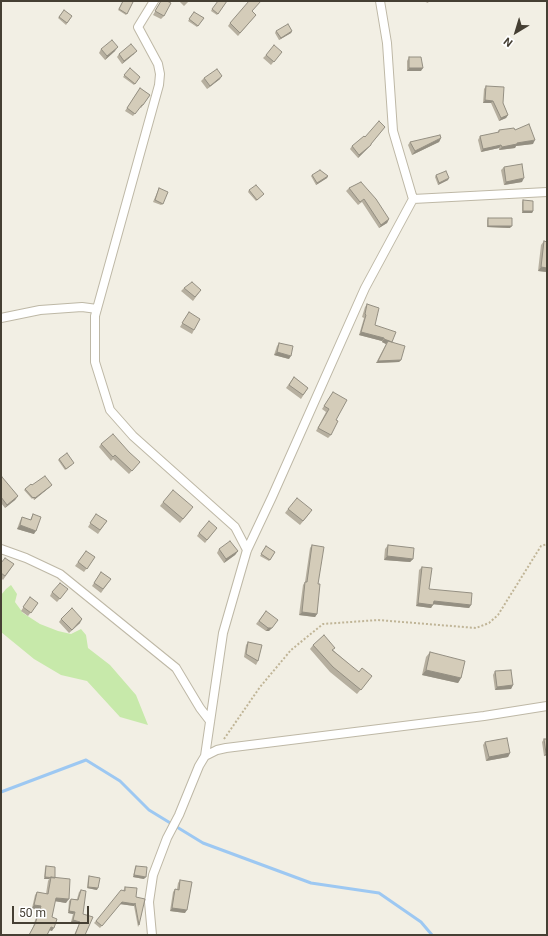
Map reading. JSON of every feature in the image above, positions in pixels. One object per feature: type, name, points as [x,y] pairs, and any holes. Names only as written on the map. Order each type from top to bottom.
[{"type":"street","points":[[154,1],[138,27],[158,64],[160,74],[159,85],[95,316],[94,362],[110,410],[133,436],[235,527],[247,550]]},
{"type":"street","points":[[152,935],[148,902],[153,875],[167,838],[179,815],[199,766],[205,756],[223,633],[247,550],[365,288],[413,199],[393,131],[387,43],[380,1]]},
{"type":"street","points":[[413,199],[547,192]]},
{"type":"street","points":[[1,318],[40,310],[82,307],[97,309]]},
{"type":"street","points":[[1,550],[26,558],[60,574],[176,668],[200,708],[210,721]]},
{"type":"street","points":[[205,756],[217,750],[226,748],[484,716],[547,706]]},
{"type":"path","points":[[217,750],[260,687],[291,650],[323,624],[378,620],[476,628],[490,623],[498,616],[541,546],[547,544]]},
{"type":"green space","points":[[11,585],[17,594],[15,602],[23,613],[40,624],[71,634],[81,629],[86,635],[88,648],[110,665],[136,695],[148,725],[120,717],[87,681],[61,675],[34,659],[1,632],[1,595]]},
{"type":"building","points":[[123,1],[133,2],[127,14],[119,9]]},
{"type":"building","points":[[161,1],[171,3],[164,16],[155,11]]},
{"type":"building","points":[[218,1],[227,1],[218,14],[212,9]]},
{"type":"building","points":[[249,1],[261,1],[252,11],[256,15],[240,33],[230,23]]},
{"type":"building","points":[[64,10],[72,16],[67,23],[59,17]]},
{"type":"building","points":[[194,12],[204,18],[198,26],[189,19]]},
{"type":"building","points":[[288,24],[292,31],[281,38],[276,31]]},
{"type":"building","points":[[112,40],[118,47],[107,56],[101,49]]},
{"type":"building","points":[[131,44],[137,51],[124,61],[119,54]]},
{"type":"building","points":[[274,45],[282,52],[274,62],[266,55]]},
{"type":"building","points":[[409,57],[421,57],[423,68],[409,68]]},
{"type":"building","points":[[130,68],[140,77],[135,84],[124,75]]},
{"type":"building","points":[[217,69],[222,76],[210,86],[204,78]]},
{"type":"building","points":[[486,86],[504,87],[503,103],[508,115],[501,118],[493,101],[485,100]]},
{"type":"building","points":[[140,88],[150,95],[135,114],[127,108]]},
{"type":"building","points":[[379,121],[385,127],[371,145],[359,155],[352,146],[364,136],[365,137]]},
{"type":"building","points":[[529,124],[535,140],[502,147],[501,145],[483,149],[480,136],[499,132],[499,130],[514,128],[515,130]]},
{"type":"building","points":[[440,135],[441,138],[415,151],[410,142]]},
{"type":"building","points":[[522,164],[524,178],[506,182],[504,167]]},
{"type":"building","points":[[320,170],[328,176],[317,183],[312,175]]},
{"type":"building","points":[[446,171],[449,178],[439,183],[436,175]]},
{"type":"building","points":[[361,182],[376,199],[389,219],[381,225],[364,199],[360,202],[349,188]]},
{"type":"building","points":[[256,185],[264,194],[257,200],[249,190]]},
{"type":"building","points":[[159,188],[168,192],[163,204],[155,200]]},
{"type":"building","points":[[523,200],[533,201],[533,211],[523,211]]},
{"type":"building","points":[[488,218],[512,218],[512,226],[488,226]]},
{"type":"building","points":[[544,241],[547,242],[547,268],[541,267]]},
{"type":"building","points":[[192,282],[201,290],[195,297],[184,288]]},
{"type":"building","points":[[367,304],[379,308],[375,325],[396,332],[392,342],[384,338],[361,332],[366,315]]},
{"type":"building","points":[[189,312],[200,319],[194,330],[182,323]]},
{"type":"building","points":[[388,341],[405,346],[401,360],[378,361]]},
{"type":"building","points":[[279,343],[293,346],[291,356],[277,352]]},
{"type":"building","points":[[294,377],[308,388],[303,395],[289,385]]},
{"type":"building","points":[[333,392],[347,400],[336,420],[338,421],[331,435],[318,428],[329,409],[324,406]]},
{"type":"building","points":[[113,434],[140,462],[132,471],[115,455],[113,457],[101,444]]},
{"type":"building","points":[[67,453],[74,463],[66,469],[59,459]]},
{"type":"building","points":[[45,476],[52,485],[33,498],[25,489]]},
{"type":"building","points":[[2,477],[18,496],[7,505],[1,497]]},
{"type":"building","points":[[173,490],[193,507],[183,519],[163,502]]},
{"type":"building","points":[[297,498],[312,510],[303,521],[288,509]]},
{"type":"building","points":[[33,514],[41,517],[36,531],[20,525],[22,517],[31,520]]},
{"type":"building","points":[[96,514],[107,521],[100,530],[90,523]]},
{"type":"building","points":[[209,521],[217,528],[207,540],[199,533]]},
{"type":"building","points":[[230,541],[238,551],[226,559],[219,549]]},
{"type":"building","points":[[312,545],[324,547],[318,584],[320,584],[317,614],[302,612],[305,582],[307,582]]},
{"type":"building","points":[[388,545],[414,548],[413,559],[387,556]]},
{"type":"building","points":[[266,546],[275,552],[270,560],[261,554]]},
{"type":"building","points":[[86,551],[95,557],[87,569],[78,562]]},
{"type":"building","points":[[5,558],[14,564],[5,576],[1,573],[1,563]]},
{"type":"building","points":[[422,567],[432,568],[429,589],[472,593],[471,605],[434,601],[433,605],[418,603]]},
{"type":"building","points":[[101,572],[111,579],[103,589],[94,583]]},
{"type":"building","points":[[60,583],[68,589],[60,599],[52,592]]},
{"type":"building","points":[[30,597],[38,603],[31,613],[23,607]]},
{"type":"building","points":[[72,608],[82,619],[72,630],[61,619]]},
{"type":"building","points":[[266,611],[278,620],[272,628],[268,628],[259,621]]},
{"type":"building","points":[[324,635],[335,648],[332,650],[359,672],[362,668],[372,676],[361,690],[333,667],[313,645]]},
{"type":"building","points":[[248,642],[262,645],[258,661],[246,654]]},
{"type":"building","points":[[430,652],[465,661],[461,678],[426,670]]},
{"type":"building","points":[[511,670],[513,685],[497,687],[495,671]]},
{"type":"building","points":[[507,738],[510,753],[489,757],[485,742]]},
{"type":"building","points":[[544,739],[547,739],[546,753]]},
{"type":"building","points":[[46,866],[55,867],[55,878],[45,877]]},
{"type":"building","points":[[136,866],[147,867],[146,877],[134,875]]},
{"type":"building","points":[[89,876],[100,878],[98,888],[88,887]]},
{"type":"building","points":[[51,877],[70,879],[69,899],[56,898],[52,917],[57,919],[54,928],[51,927],[47,935],[29,935],[35,924],[41,906],[34,905],[37,892],[48,894]]},
{"type":"building","points":[[180,880],[192,882],[187,910],[172,908],[175,889],[179,890]]},
{"type":"building","points":[[125,887],[137,888],[136,897],[145,899],[139,925],[135,903],[122,902],[102,926],[96,921],[121,890],[125,891]]},
{"type":"building","points":[[81,890],[86,891],[83,914],[93,917],[85,935],[75,935],[80,922],[73,920],[75,912],[69,911],[71,899],[78,900]]},
{"type":"waterway","points":[[1,792],[86,760],[120,781],[149,810],[203,843],[311,883],[379,893],[421,922],[432,935]]}]
